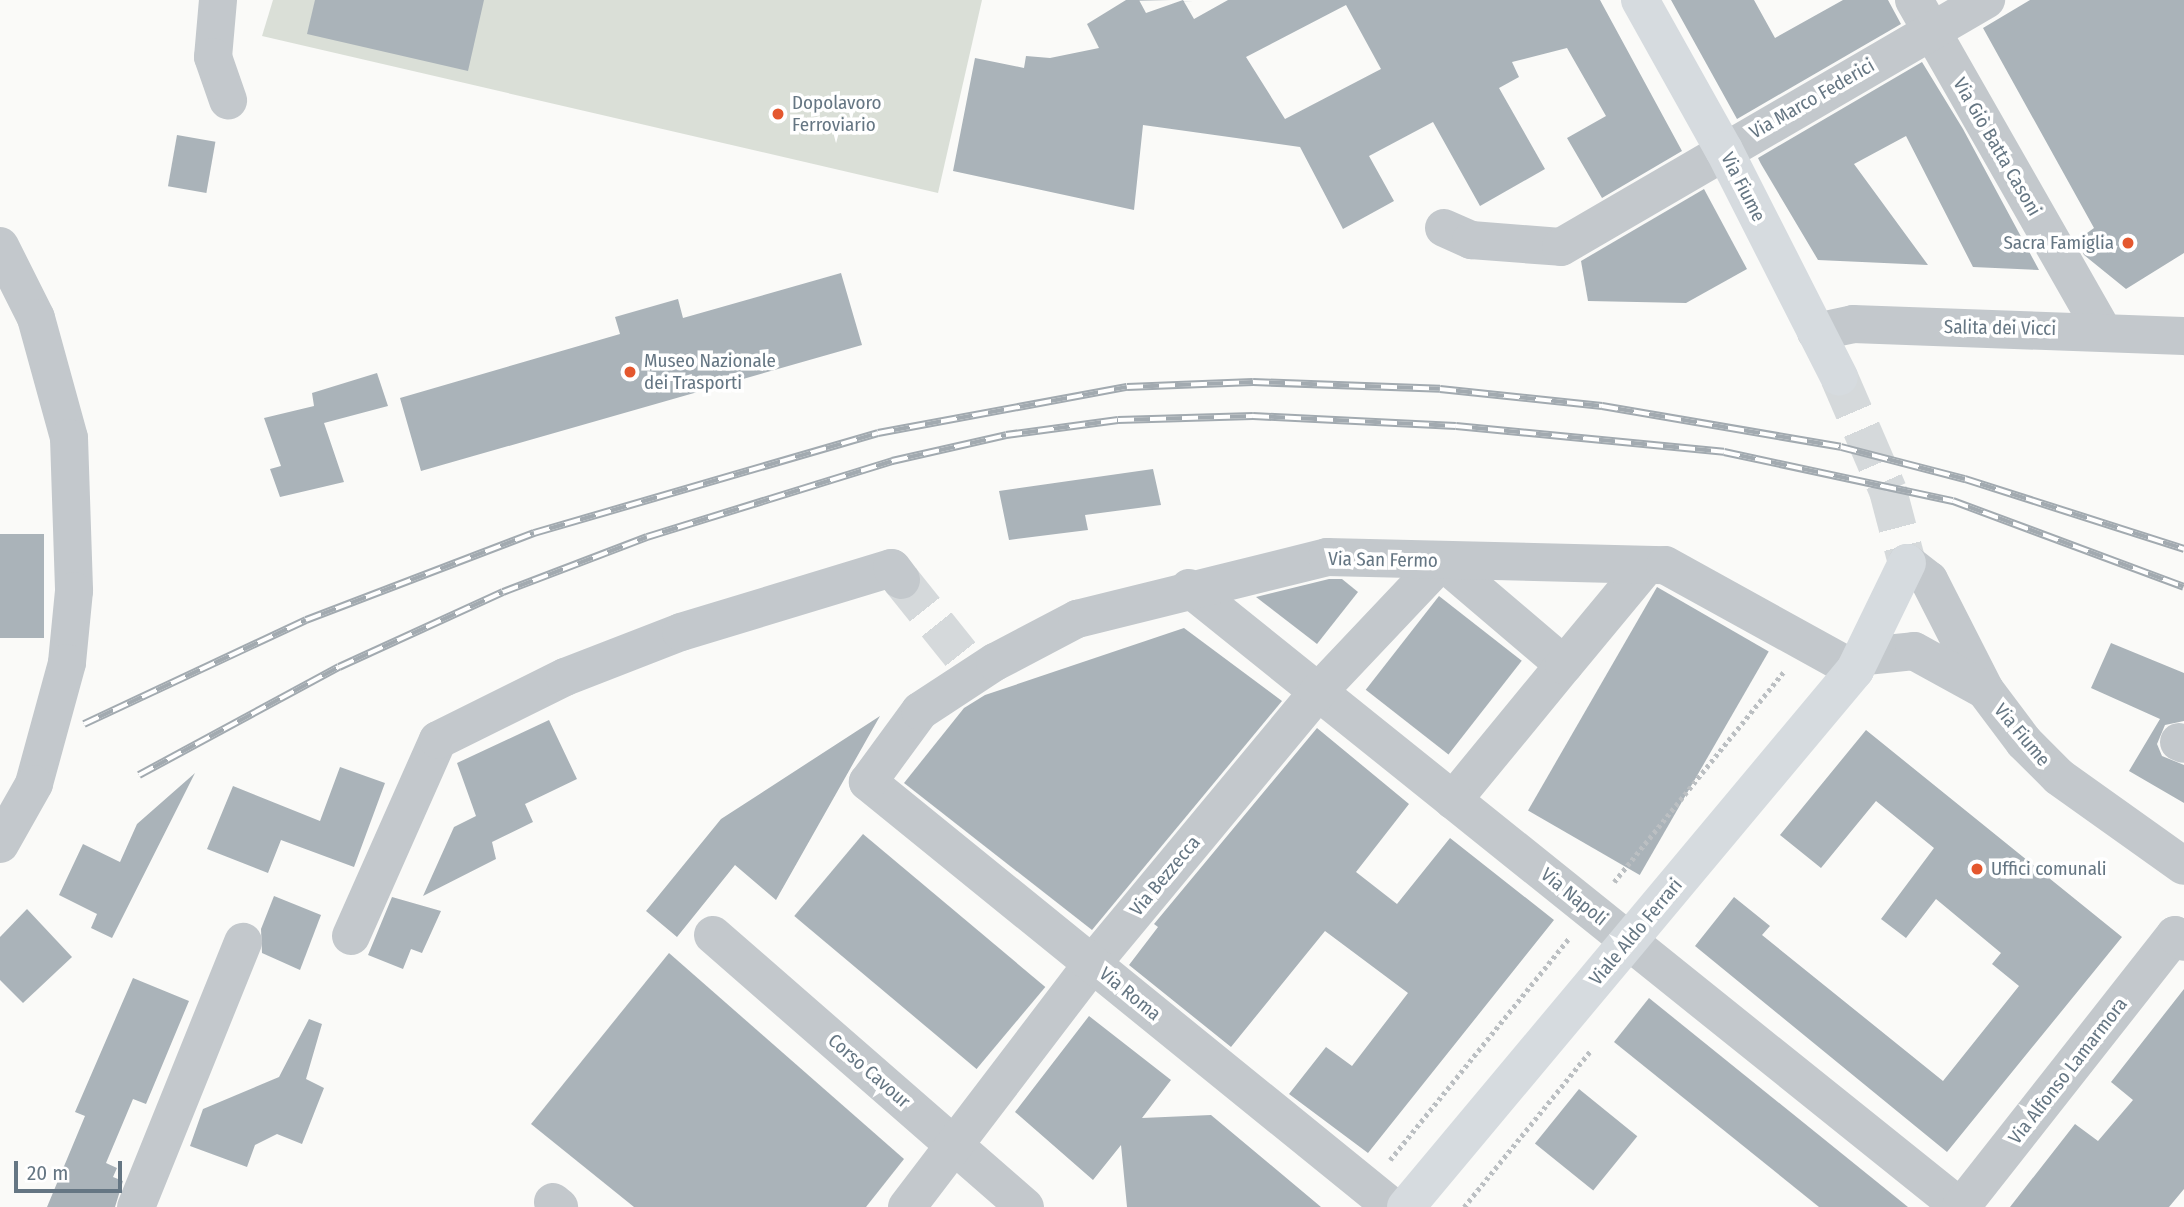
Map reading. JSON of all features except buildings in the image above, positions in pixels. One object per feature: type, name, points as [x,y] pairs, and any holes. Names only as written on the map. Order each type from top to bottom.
[{"type":"main road","name":"Via Fiume","points":[[1640,0],[1724,150],[1839,377]]},
{"type":"main road","name":"Viale Aldo Ferrari","points":[[1406,1207],[1860,663],[1908,563]]},
{"type":"street","points":[[218,0],[213,57],[228,100]]},
{"type":"street","name":"Via Marco Federici","points":[[1444,228],[1471,240],[1561,247],[1724,150],[1922,15],[1986,0]]},
{"type":"street","name":"Via Giò Batta Casoni","points":[[1922,15],[2102,330]]},
{"type":"street","points":[[0,246],[36,317],[69,438],[74,578],[67,663],[51,724],[34,784],[0,844]]},
{"type":"street","name":"Salita dei Vicci","points":[[1816,332],[1853,324],[2102,330],[2184,336]]},
{"type":"street","name":"Via San Fermo","points":[[868,782],[920,711],[969,664],[1077,619],[1189,588],[1326,557],[1665,565],[1860,663]]},
{"type":"street","points":[[1442,561],[1564,665]]},
{"type":"street","name":"Via Bezzecca","points":[[907,1207],[1092,964],[1318,692],[1442,561]]},
{"type":"street","name":"Via Fiume","points":[[1908,563],[1929,580],[1949,611],[1984,690],[2059,777],[2184,866]]},
{"type":"street","points":[[1453,800],[1647,565]]},
{"type":"street","points":[[351,936],[438,740],[565,677],[681,632],[892,568],[901,580]]},
{"type":"street","name":"Via Napoli","points":[[1189,588],[1960,1207]]},
{"type":"street","points":[[1860,663],[1914,651],[1984,690]]},
{"type":"street","name":"Via Roma","points":[[868,782],[1392,1207]]},
{"type":"street","name":"Corso Cavour","points":[[713,935],[1025,1207]]},
{"type":"street","name":"Via Alfonso Lamarmora","points":[[1960,1207],[2180,939]]},
{"type":"street","points":[[136,1207],[243,942]]},
{"type":"shaded area","name":"Dopolavoro Ferroviario","points":[[273,0],[982,0],[938,193],[262,36]]},
{"type":"tunnel","points":[[1839,377],[1888,491],[1907,563]]},
{"type":"tunnel","points":[[901,580],[961,655]]},
{"type":"railway","points":[[84,724],[306,620],[534,533],[878,433],[1127,387],[1253,382],[1440,389],[1602,406],[1841,447],[1965,479],[2184,549]]},
{"type":"railway","points":[[139,775],[339,667],[503,592],[647,537],[892,461],[1006,435],[1118,420],[1253,416],[1456,426],[1724,452],[1953,501],[2184,587]]},
{"type":"place","name":"Dopolavoro Ferroviario","points":[[778,114]]},
{"type":"place","name":"Sacra Famiglia","points":[[2128,243]]},
{"type":"place","name":"Museo Nazionale dei Trasporti","points":[[630,372]]},
{"type":"place","name":"Uffici comunali","points":[[1977,869]]}]
